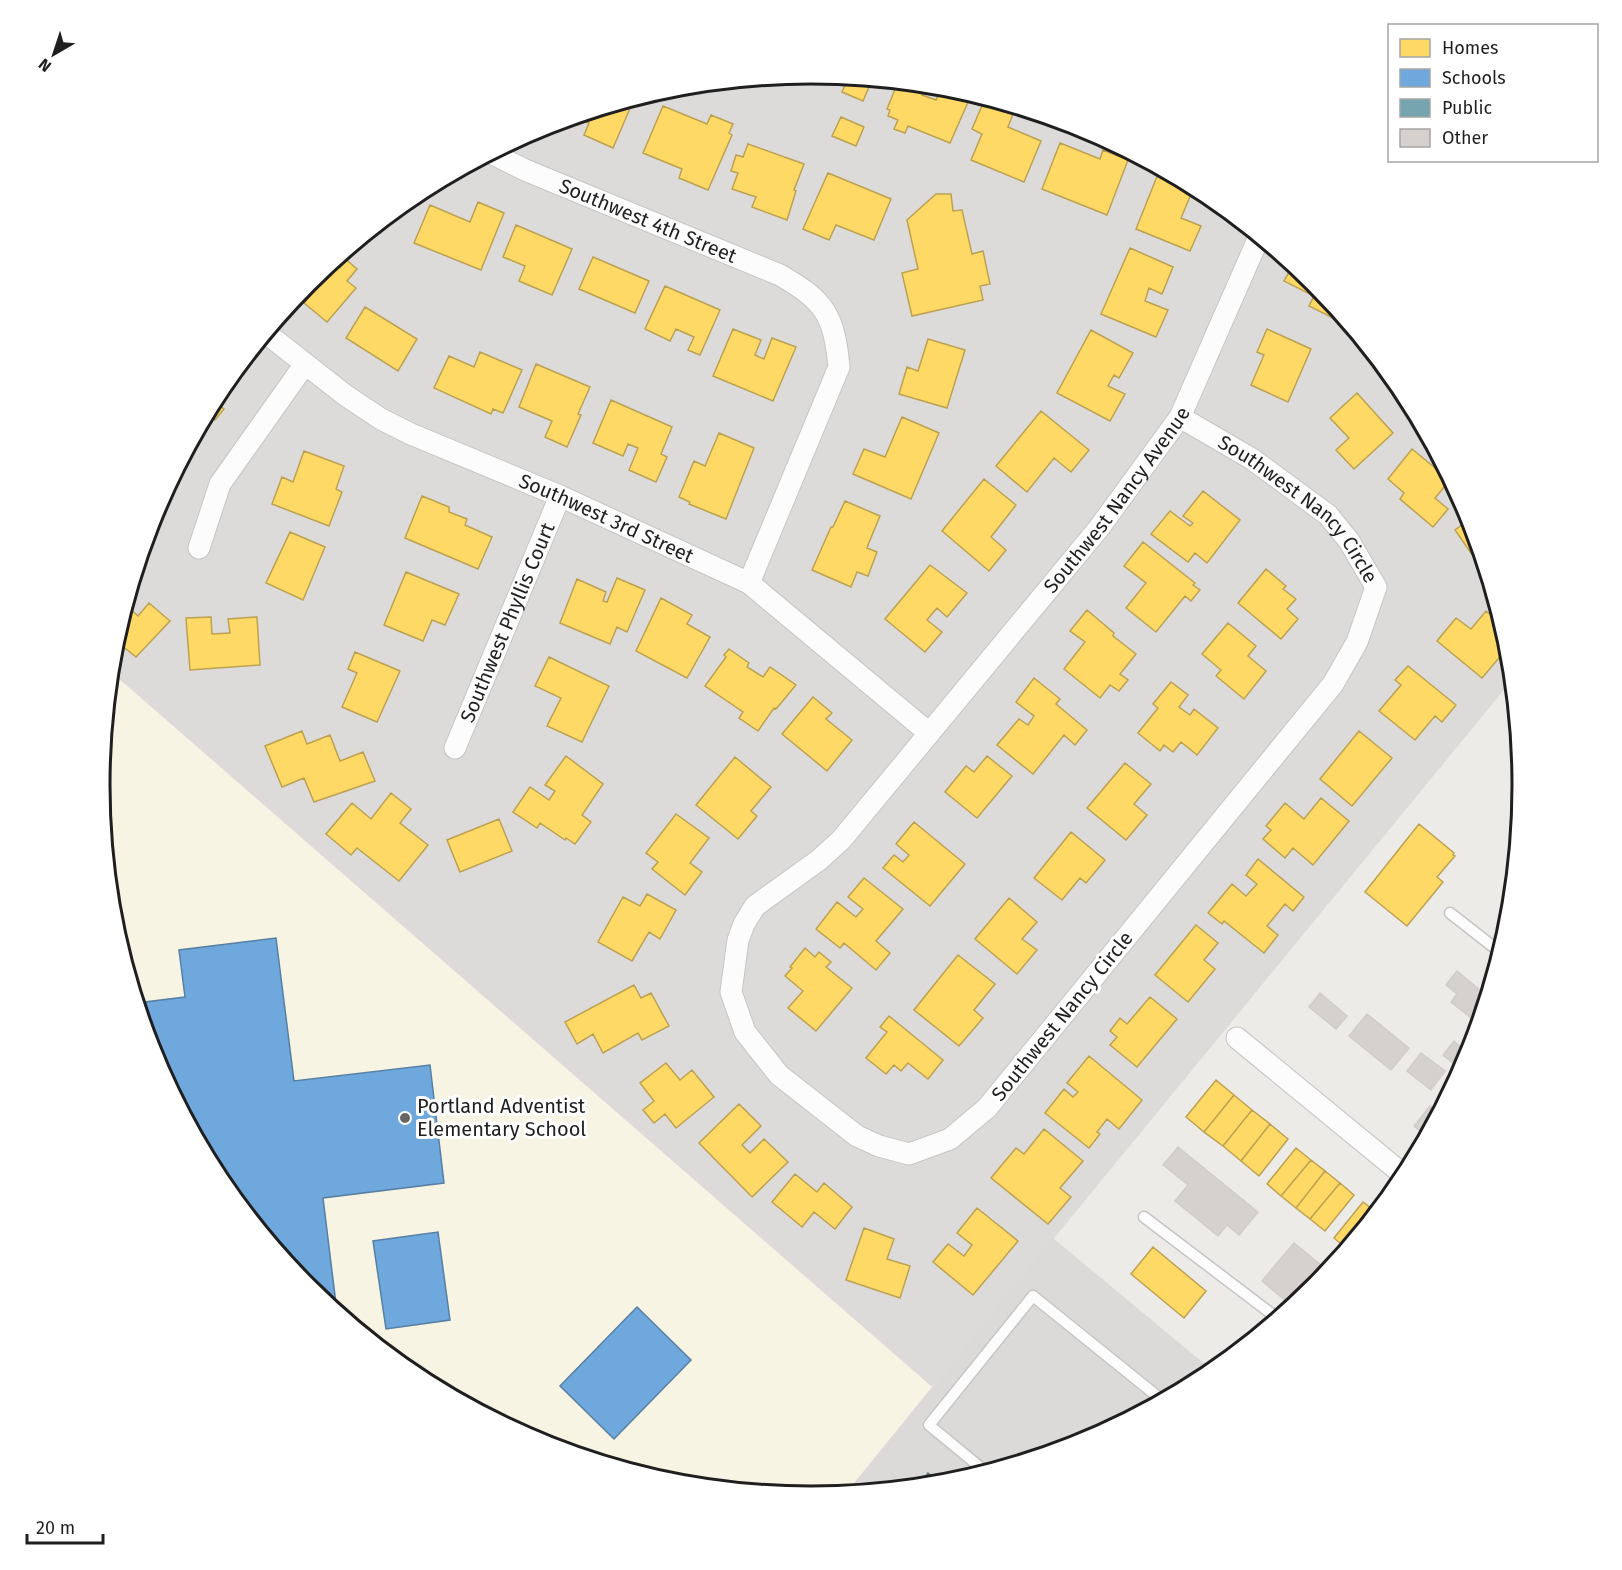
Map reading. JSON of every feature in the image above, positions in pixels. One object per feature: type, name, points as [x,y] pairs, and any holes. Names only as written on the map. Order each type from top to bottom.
[{"type":"street","name":"Southwest 4th Street","points":[[499,157],[525,170],[780,275],[805,289],[822,305],[837,343],[839,367],[749,584]]},
{"type":"street","name":"Southwest Nancy Avenue","points":[[929,733],[1099,528],[1180,417],[1256,244]]},
{"type":"street","name":"Southwest 3rd Street","points":[[272,338],[345,395],[401,429],[560,496],[749,584],[929,733]]},
{"type":"street","points":[[199,548],[220,484],[304,364]]},
{"type":"street","name":"Southwest Nancy Circle","points":[[929,733],[834,847],[755,906],[738,940],[731,992],[745,1032],[779,1075],[857,1136],[879,1146],[909,1154],[950,1140],[987,1108],[1333,684],[1357,642],[1376,587],[1349,541],[1328,515],[1252,459],[1180,417]]},
{"type":"street","name":"Southwest Phyllis Court","points":[[455,748],[560,496]]},
{"type":"street","points":[[1237,1038],[1397,1169]]},
{"type":"lane","points":[[1450,913],[1493,946]]},
{"type":"lane","points":[[1144,1216],[1271,1314]]},
{"type":"lane","points":[[978,1465],[929,1425],[1033,1296],[1156,1395]]},
{"type":"shaded area","points":[[811,84],[902,90],[948,97],[1036,121],[1079,137],[1162,178],[1200,202],[1238,229],[1307,289],[1367,358],[1394,396],[1440,475],[1459,517],[1475,560],[1499,648],[1505,688],[932,1387],[118,678],[123,648],[147,560],[182,475],[204,434],[255,358],[315,289],[384,229],[422,202],[501,156],[586,121],[674,97],[720,90]]},
{"type":"shaded area","name":"Portland Adventist Elementary School","points":[[118,678],[932,1387],[853,1484],[811,1486],[720,1480],[674,1473],[586,1449],[501,1414],[422,1368],[349,1312],[315,1281],[284,1247],[228,1174],[182,1095],[147,1010],[123,922],[112,831],[110,785]]},
{"type":"shaded area","points":[[1053,1238],[1205,1364],[1121,1414],[1036,1449],[948,1473],[853,1484]]},
{"type":"building: Homes","points":[[845,85],[869,87],[863,101],[842,92]]},
{"type":"building: Homes","points":[[895,89],[923,93],[922,95],[936,100],[938,95],[968,102],[950,143],[908,126],[905,133],[894,129],[898,120],[888,116],[890,110],[887,109]]},
{"type":"building: Homes","points":[[663,106],[707,124],[711,115],[733,124],[729,133],[732,135],[708,190],[679,178],[682,169],[643,153]]},
{"type":"building: Homes","points":[[982,106],[1013,114],[1008,127],[1041,141],[1024,182],[971,160],[982,134],[972,129]]},
{"type":"building: Homes","points":[[630,108],[613,148],[584,135],[589,123],[585,121]]},
{"type":"building: Homes","points":[[841,117],[864,127],[856,146],[832,136]]},
{"type":"building: Homes","points":[[1060,143],[1100,159],[1103,150],[1128,160],[1107,215],[1042,189]]},
{"type":"building: Homes","points":[[748,144],[804,164],[794,190],[796,191],[787,220],[752,207],[756,197],[732,189],[738,173],[731,171],[736,155],[743,157]]},
{"type":"building: Homes","points":[[828,173],[891,199],[874,240],[836,225],[829,240],[803,229]]},
{"type":"building: Homes","points":[[1157,176],[1190,196],[1181,218],[1201,226],[1190,251],[1136,229]]},
{"type":"building: Homes","points":[[936,194],[951,194],[953,211],[962,210],[972,254],[983,251],[990,284],[980,286],[983,300],[912,316],[902,273],[918,269],[907,220]]},
{"type":"building: Homes","points":[[478,202],[504,213],[481,270],[414,243],[430,205],[470,222]]},
{"type":"building: Homes","points":[[516,225],[572,249],[552,295],[519,281],[525,266],[503,257]]},
{"type":"building: Homes","points":[[1130,248],[1173,267],[1162,294],[1149,288],[1145,301],[1168,310],[1156,337],[1101,314]]},
{"type":"building: Homes","points":[[593,257],[649,281],[635,313],[579,289]]},
{"type":"building: Homes","points":[[347,260],[357,269],[347,281],[356,288],[327,322],[304,303],[318,286]]},
{"type":"building: Homes","points":[[1289,272],[1313,295],[1284,281]]},
{"type":"building: Homes","points":[[665,286],[720,310],[700,355],[688,350],[694,337],[676,329],[670,341],[645,329]]},
{"type":"building: Homes","points":[[1314,296],[1334,318],[1309,306]]},
{"type":"building: Homes","points":[[365,307],[417,339],[398,371],[346,338]]},
{"type":"building: Homes","points":[[733,329],[761,340],[755,355],[764,359],[772,338],[796,347],[773,401],[713,376]]},
{"type":"building: Homes","points":[[1267,329],[1311,349],[1288,402],[1251,385],[1264,355],[1257,352]]},
{"type":"building: Homes","points":[[1091,330],[1133,353],[1119,378],[1114,375],[1108,386],[1125,394],[1110,421],[1057,393]]},
{"type":"building: Homes","points":[[928,339],[965,350],[947,408],[899,394],[907,367],[918,371]]},
{"type":"building: Homes","points":[[480,352],[522,370],[503,413],[493,409],[491,414],[434,388],[449,356],[474,367]]},
{"type":"building: Homes","points":[[536,364],[590,387],[567,447],[545,437],[552,421],[519,407]]},
{"type":"building: Homes","points":[[1357,393],[1393,433],[1354,469],[1336,450],[1349,438],[1330,418]]},
{"type":"building: Homes","points":[[611,400],[672,427],[661,454],[667,457],[656,482],[629,470],[638,448],[628,444],[623,456],[593,443]]},
{"type":"building: Homes","points":[[221,407],[224,409],[215,420],[214,419]]},
{"type":"building: Homes","points":[[1041,411],[1089,450],[1071,472],[1054,458],[1027,492],[996,466]]},
{"type":"building: Homes","points":[[902,417],[939,433],[911,499],[853,474],[864,449],[885,457]]},
{"type":"building: Homes","points":[[719,433],[754,448],[726,519],[689,504],[690,502],[679,497],[694,461],[705,466]]},
{"type":"building: Homes","points":[[1412,449],[1437,469],[1445,486],[1435,498],[1448,509],[1433,527],[1400,499],[1404,493],[1388,479]]},
{"type":"building: Homes","points":[[304,451],[344,466],[336,489],[342,492],[329,526],[272,504],[282,477],[293,482]]},
{"type":"building: Homes","points":[[984,479],[1016,505],[991,537],[1006,550],[989,571],[942,531]]},
{"type":"building: Homes","points":[[1203,491],[1240,520],[1207,563],[1195,553],[1188,562],[1151,534],[1170,511],[1190,526],[1193,523],[1183,516]]},
{"type":"building: Homes","points":[[422,496],[449,507],[449,512],[467,519],[465,525],[492,537],[478,569],[405,538]]},
{"type":"building: Homes","points":[[845,501],[880,516],[867,548],[877,552],[868,576],[857,572],[851,587],[812,570]]},
{"type":"building: Homes","points":[[1462,525],[1474,558],[1455,530]]},
{"type":"building: Homes","points":[[290,532],[325,547],[303,600],[266,583]]},
{"type":"building: Homes","points":[[1143,542],[1195,583],[1193,585],[1200,590],[1191,601],[1185,596],[1156,632],[1126,608],[1146,583],[1124,566]]},
{"type":"building: Homes","points":[[930,565],[967,593],[947,617],[937,608],[927,620],[942,632],[925,652],[885,619]]},
{"type":"building: Homes","points":[[1266,569],[1286,586],[1283,589],[1296,599],[1287,609],[1298,619],[1281,639],[1238,603]]},
{"type":"building: Homes","points":[[406,572],[459,594],[445,625],[432,620],[423,641],[384,625]]},
{"type":"building: Homes","points":[[617,578],[645,590],[627,632],[617,627],[610,644],[560,623],[577,579],[606,592],[603,601],[607,602]]},
{"type":"building: Homes","points":[[661,598],[692,615],[687,624],[710,637],[687,678],[636,651]]},
{"type":"building: Homes","points":[[149,603],[170,621],[136,657],[123,647],[132,611],[138,616]]},
{"type":"building: Homes","points":[[1087,610],[1114,633],[1113,636],[1136,654],[1120,674],[1128,680],[1119,691],[1110,685],[1100,698],[1064,669],[1085,642],[1070,631]]},
{"type":"building: Homes","points":[[1486,611],[1491,615],[1500,656],[1482,678],[1437,641],[1456,618],[1471,629]]},
{"type":"building: Homes","points":[[211,617],[212,634],[230,633],[228,619],[257,617],[260,665],[190,670],[186,618]]},
{"type":"building: Homes","points":[[1228,623],[1256,646],[1248,656],[1266,671],[1244,699],[1216,676],[1221,670],[1202,654]]},
{"type":"building: Homes","points":[[729,649],[749,663],[747,667],[763,677],[770,667],[796,685],[776,709],[774,708],[758,731],[739,718],[743,712],[705,686],[726,657],[724,655]]},
{"type":"building: Homes","points":[[355,652],[400,671],[377,722],[342,707],[357,673],[348,669]]},
{"type":"building: Homes","points":[[549,657],[609,686],[582,742],[547,726],[561,698],[535,686]]},
{"type":"building: Homes","points":[[1408,666],[1456,705],[1442,722],[1435,716],[1415,740],[1379,711],[1401,685],[1395,680]]},
{"type":"building: Homes","points":[[1034,678],[1060,699],[1056,704],[1087,730],[1075,745],[1064,735],[1033,774],[997,745],[1019,719],[1028,725],[1034,716],[1016,702]]},
{"type":"building: Homes","points":[[1171,682],[1188,695],[1179,707],[1190,715],[1194,709],[1218,728],[1197,755],[1181,742],[1173,752],[1164,745],[1160,751],[1138,733],[1158,708],[1153,704]]},
{"type":"building: Homes","points":[[813,697],[832,713],[826,719],[852,740],[827,771],[782,734]]},
{"type":"building: Homes","points":[[302,731],[307,744],[330,735],[340,761],[363,752],[375,781],[314,802],[304,778],[282,787],[265,746]]},
{"type":"building: Homes","points":[[1359,731],[1392,758],[1352,806],[1320,779]]},
{"type":"building: Homes","points":[[566,756],[603,784],[582,815],[591,822],[575,844],[540,823],[537,828],[513,812],[530,787],[549,800],[555,791],[545,785]]},
{"type":"building: Homes","points":[[987,756],[1012,776],[977,818],[945,792],[966,766],[974,772]]},
{"type":"building: Homes","points":[[735,757],[771,787],[751,811],[757,816],[738,839],[696,805]]},
{"type":"building: Homes","points":[[1125,763],[1151,784],[1134,804],[1147,815],[1126,840],[1087,808]]},
{"type":"building: Homes","points":[[391,793],[411,809],[400,823],[428,845],[399,881],[357,848],[351,855],[326,834],[352,803],[371,819]]},
{"type":"building: Homes","points":[[1321,798],[1349,821],[1313,865],[1293,848],[1285,858],[1263,839],[1271,830],[1266,826],[1285,803],[1304,819]]},
{"type":"building: Homes","points":[[676,814],[709,838],[690,863],[702,872],[685,895],[652,869],[658,862],[646,853]]},
{"type":"building: Homes","points":[[499,819],[512,851],[460,872],[447,840]]},
{"type":"building: Homes","points":[[914,822],[965,864],[930,906],[883,868],[894,855],[903,862],[909,855],[896,844]]},
{"type":"building: Homes","points":[[1419,824],[1455,856],[1437,877],[1443,882],[1407,926],[1365,892]]},
{"type":"building: Homes","points":[[1071,832],[1105,860],[1086,883],[1080,878],[1062,900],[1034,878]]},
{"type":"building: Homes","points":[[1258,859],[1304,897],[1293,911],[1285,904],[1267,926],[1278,935],[1264,953],[1224,921],[1222,924],[1208,913],[1232,884],[1246,896],[1257,884],[1246,875]]},
{"type":"building: Homes","points":[[864,878],[903,909],[876,941],[890,953],[876,970],[844,943],[840,948],[816,929],[837,902],[856,917],[863,909],[848,897]]},
{"type":"building: Homes","points":[[647,894],[676,910],[660,939],[649,932],[632,961],[598,942],[623,897],[640,906]]},
{"type":"building: Homes","points":[[1009,898],[1037,922],[1022,939],[1037,950],[1017,974],[975,939]]},
{"type":"building: Homes","points":[[1196,925],[1218,943],[1204,960],[1215,969],[1188,1002],[1155,975]]},
{"type":"building: Homes","points":[[805,948],[815,957],[819,952],[831,962],[826,967],[852,988],[816,1031],[788,1008],[803,991],[785,976]]},
{"type":"building: Homes","points":[[958,955],[995,984],[974,1010],[983,1018],[959,1046],[914,1010]]},
{"type":"building: Homes","points":[[634,985],[641,998],[651,993],[669,1026],[642,1040],[638,1033],[603,1053],[593,1034],[577,1044],[565,1022]]},
{"type":"building: Homes","points":[[1150,997],[1177,1019],[1137,1067],[1110,1045],[1117,1037],[1110,1031],[1120,1018],[1127,1024]]},
{"type":"building: Homes","points":[[889,1016],[943,1060],[928,1079],[908,1063],[901,1071],[894,1065],[886,1074],[866,1058],[887,1032],[880,1027]]},
{"type":"building: Homes","points":[[1089,1056],[1142,1100],[1119,1129],[1107,1119],[1097,1132],[1100,1134],[1089,1148],[1045,1113],[1064,1089],[1073,1097],[1078,1092],[1067,1083]]},
{"type":"building: Homes","points":[[666,1063],[680,1080],[692,1070],[714,1097],[676,1128],[665,1114],[654,1123],[643,1110],[654,1101],[640,1083]]},
{"type":"building: Homes","points":[[1216,1080],[1234,1095],[1204,1132],[1186,1117]]},
{"type":"building: Homes","points":[[1234,1095],[1252,1110],[1223,1146],[1204,1132]]},
{"type":"building: Homes","points":[[739,1104],[761,1126],[742,1145],[750,1153],[764,1139],[788,1162],[752,1197],[699,1143]]},
{"type":"building: Homes","points":[[1252,1110],[1270,1124],[1241,1161],[1223,1146]]},
{"type":"building: Homes","points":[[1270,1124],[1288,1139],[1259,1176],[1241,1161]]},
{"type":"building: Homes","points":[[1044,1129],[1083,1161],[1060,1188],[1071,1197],[1048,1224],[991,1178],[1016,1148],[1024,1154]]},
{"type":"building: Homes","points":[[1296,1148],[1311,1160],[1281,1196],[1267,1184]]},
{"type":"building: Homes","points":[[1311,1160],[1325,1171],[1296,1208],[1281,1196]]},
{"type":"building: Homes","points":[[1325,1171],[1340,1183],[1310,1219],[1296,1208]]},
{"type":"building: Homes","points":[[795,1174],[817,1192],[824,1183],[852,1207],[835,1229],[814,1212],[802,1227],[772,1202]]},
{"type":"building: Homes","points":[[1340,1183],[1354,1195],[1325,1231],[1310,1219]]},
{"type":"building: Homes","points":[[1363,1202],[1370,1208],[1341,1244],[1334,1238]]},
{"type":"building: Homes","points":[[977,1208],[1018,1241],[973,1295],[933,1262],[948,1244],[964,1256],[972,1245],[957,1233]]},
{"type":"building: Homes","points":[[864,1228],[894,1239],[887,1259],[910,1266],[900,1298],[846,1280]]},
{"type":"building: Homes","points":[[1153,1247],[1206,1291],[1184,1318],[1131,1274]]},
{"type":"building: Schools","points":[[276,938],[294,1081],[430,1065],[444,1183],[323,1198],[335,1300],[284,1247],[228,1174],[182,1095],[163,1053],[145,1002],[185,997],[179,950]]},
{"type":"building: Schools","points":[[438,1232],[450,1320],[386,1329],[373,1241]]},
{"type":"building: Schools","points":[[637,1307],[691,1360],[614,1439],[560,1386]]},
{"type":"building: Other","points":[[1457,971],[1481,991],[1472,1018],[1451,1002],[1457,994],[1446,985]]},
{"type":"building: Other","points":[[1320,993],[1347,1016],[1336,1029],[1309,1007]]},
{"type":"building: Other","points":[[1367,1014],[1409,1048],[1391,1070],[1349,1036]]},
{"type":"building: Other","points":[[1454,1041],[1461,1047],[1454,1064],[1443,1055]]},
{"type":"building: Other","points":[[1421,1053],[1445,1071],[1431,1090],[1407,1071]]},
{"type":"building: Other","points":[[1430,1106],[1433,1108],[1421,1131],[1414,1126]]},
{"type":"building: Other","points":[[1178,1147],[1258,1212],[1239,1235],[1227,1225],[1218,1236],[1175,1201],[1188,1185],[1163,1165]]},
{"type":"building: Other","points":[[1294,1243],[1321,1265],[1286,1301],[1262,1281]]},
{"type":"place","name":"Portland Adventist Elementary School","points":[[405,1118]]}]
